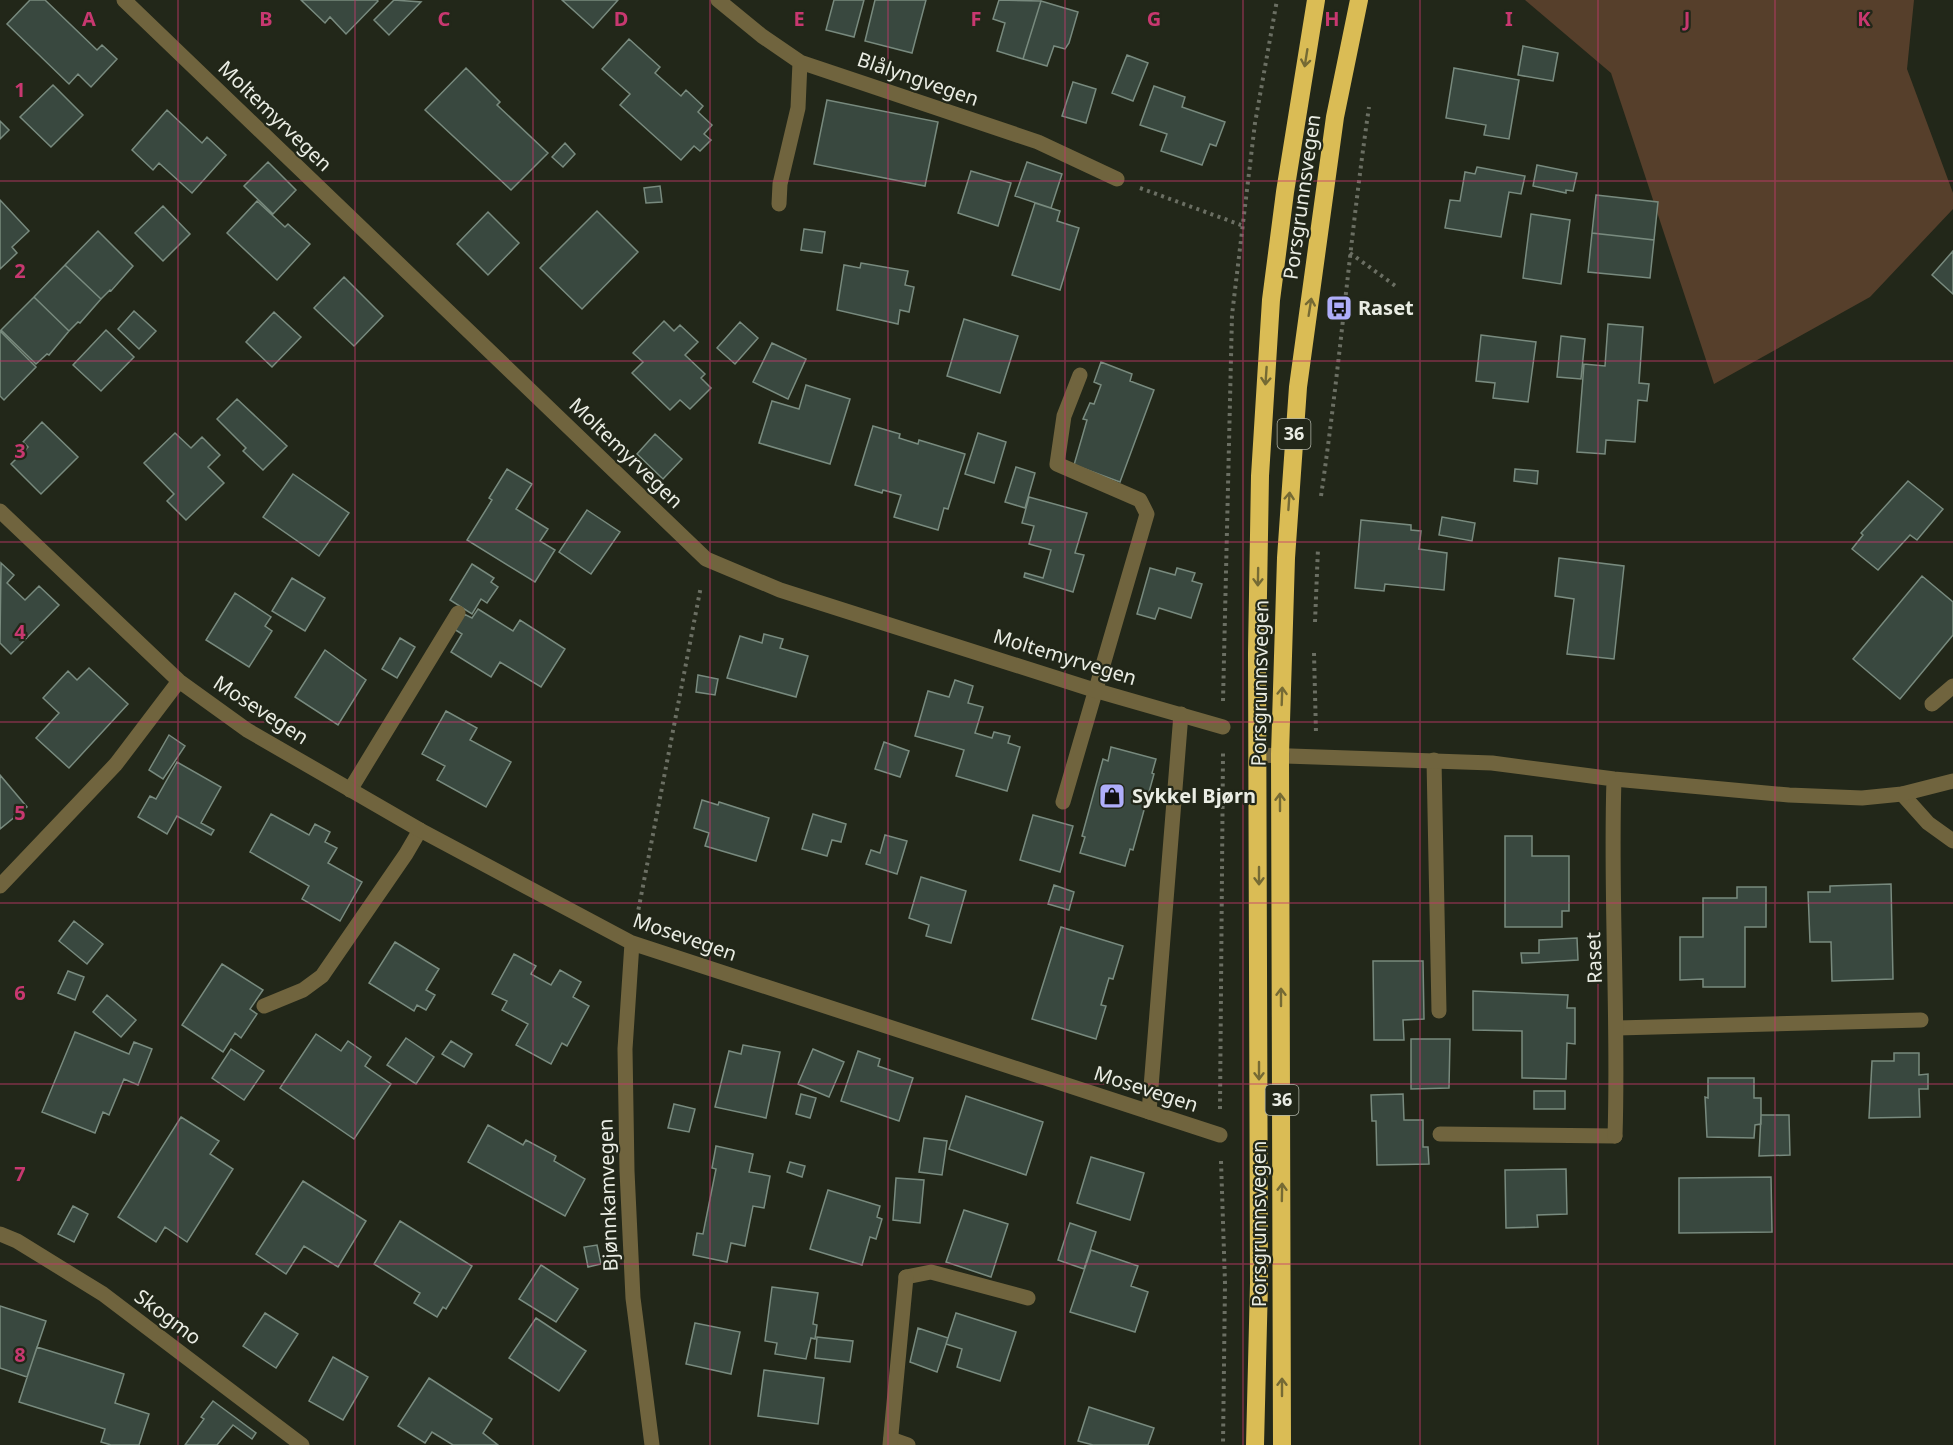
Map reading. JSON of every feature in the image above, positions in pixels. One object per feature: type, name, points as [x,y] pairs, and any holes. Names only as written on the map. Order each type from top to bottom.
[{"type":"highway","name":"Porsgrunnsvegen","points":[[1255,1445],[1259,1283],[1257,653],[1260,476],[1271,300],[1285,192],[1316,0]]},
{"type":"highway","name":"Porsgrunnsvegen","points":[[1282,1445],[1280,754],[1286,558],[1298,387],[1335,117],[1359,0]]},
{"type":"street","name":"Moltemyrvegen","points":[[124,0],[706,559],[780,590],[1094,690],[1223,727]]},
{"type":"street","name":"Blålyngvegen","points":[[718,0],[762,36],[800,62],[1038,142],[1117,179]]},
{"type":"street","points":[[779,204],[780,184],[798,108],[800,62]]},
{"type":"street","points":[[1063,802],[1147,514],[1140,500],[1058,464],[1064,416],[1080,375]]},
{"type":"street","name":"Mosevegen","points":[[0,511],[179,681],[247,730],[420,830],[632,944],[1220,1135]]},
{"type":"street","points":[[350,790],[458,613]]},
{"type":"street","points":[[0,886],[116,764],[179,681]]},
{"type":"street","points":[[1932,704],[1953,686]]},
{"type":"street","points":[[1149,1112],[1181,714]]},
{"type":"street","points":[[1259,755],[1492,763],[1614,778],[1789,795],[1862,798],[1902,794],[1953,781]]},
{"type":"street","points":[[1434,760],[1439,1011]]},
{"type":"street","name":"Raset","points":[[1440,1134],[1615,1136],[1617,1028],[1612,848],[1614,778]]},
{"type":"street","points":[[1902,794],[1928,823],[1953,841]]},
{"type":"street","points":[[264,1006],[303,990],[322,976],[420,830]]},
{"type":"street","name":"Bjønnkamvegen","points":[[632,944],[625,1049],[627,1171],[633,1298],[652,1445]]},
{"type":"street","points":[[1617,1028],[1921,1020]]},
{"type":"street","name":"Skogmo","points":[[0,1234],[18,1241],[103,1294],[302,1445]]},
{"type":"street","points":[[908,1445],[891,1442],[906,1277],[931,1272],[1028,1298]]},
{"type":"path","points":[[1321,500],[1369,104]]},
{"type":"path","points":[[1117,179],[1241,225]]},
{"type":"path","points":[[1350,254],[1397,287]]},
{"type":"path","points":[[1315,633],[1318,544]]},
{"type":"path","points":[[632,944],[706,559]]},
{"type":"path","points":[[1314,644],[1317,756]]},
{"type":"shaded area","points":[[1525,0],[1914,0],[1907,69],[1953,193],[1953,209],[1870,297],[1714,384],[1611,73]]},
{"type":"building","points":[[30,0],[45,0],[97,50],[102,45],[117,59],[91,87],[78,74],[69,84],[7,24]]},
{"type":"building","points":[[301,0],[378,1],[346,34],[330,17],[325,23]]},
{"type":"building","points":[[394,0],[421,2],[389,35],[374,20]]},
{"type":"building","points":[[562,0],[618,0],[593,28]]},
{"type":"building","points":[[834,0],[864,0],[854,37],[826,30]]},
{"type":"building","points":[[875,0],[926,0],[912,53],[865,41]]},
{"type":"building","points":[[999,0],[1041,1],[1023,59],[997,51],[1005,23],[993,19]]},
{"type":"building","points":[[1041,1],[1078,12],[1069,43],[1065,49],[1054,46],[1047,66],[1023,59]]},
{"type":"building","points":[[629,39],[660,67],[655,73],[681,96],[686,90],[703,106],[698,112],[712,125],[704,134],[711,140],[700,151],[694,146],[681,160],[620,105],[630,94],[602,69]]},
{"type":"building","points":[[1523,46],[1558,53],[1553,81],[1518,75]]},
{"type":"building","points":[[1127,55],[1148,63],[1133,101],[1112,93]]},
{"type":"building","points":[[466,68],[500,102],[497,105],[548,153],[511,190],[425,110]]},
{"type":"building","points":[[1454,68],[1519,80],[1509,139],[1484,135],[1486,125],[1446,118]]},
{"type":"building","points":[[1073,82],[1096,89],[1086,123],[1062,116]]},
{"type":"building","points":[[53,85],[83,115],[51,147],[20,117]]},
{"type":"building","points":[[1154,86],[1185,97],[1182,107],[1225,122],[1216,146],[1210,144],[1202,165],[1161,151],[1167,134],[1140,125]]},
{"type":"building","points":[[827,100],[938,122],[925,186],[814,164]]},
{"type":"building","points":[[167,110],[202,143],[207,137],[226,155],[192,193],[159,163],[153,170],[132,150]]},
{"type":"building","points":[[0,121],[9,130],[0,139]]},
{"type":"building","points":[[565,143],[575,154],[563,167],[552,157]]},
{"type":"building","points":[[268,162],[296,190],[273,214],[244,186]]},
{"type":"building","points":[[1027,162],[1062,174],[1051,208],[1015,196]]},
{"type":"building","points":[[1537,165],[1577,173],[1573,191],[1566,190],[1566,193],[1533,186]]},
{"type":"building","points":[[1477,167],[1525,176],[1521,194],[1509,192],[1501,237],[1445,228],[1450,200],[1460,201],[1465,172],[1475,174]]},
{"type":"building","points":[[971,171],[1011,183],[998,226],[958,213]]},
{"type":"building","points":[[660,186],[662,202],[646,203],[644,188]]},
{"type":"building","points":[[1596,195],[1658,202],[1654,240],[1592,233]]},
{"type":"building","points":[[0,200],[29,231],[12,247],[17,253],[0,269]]},
{"type":"building","points":[[257,201],[285,227],[288,224],[310,244],[277,280],[227,233]]},
{"type":"building","points":[[1035,203],[1060,211],[1057,221],[1079,228],[1060,290],[1012,275]]},
{"type":"building","points":[[163,206],[190,234],[163,261],[135,233]]},
{"type":"building","points":[[597,211],[638,252],[582,309],[540,268]]},
{"type":"building","points":[[488,212],[519,243],[488,275],[457,244]]},
{"type":"building","points":[[1531,214],[1570,220],[1561,284],[1523,278]]},
{"type":"building","points":[[804,229],[825,232],[822,253],[801,250]]},
{"type":"building","points":[[98,231],[133,266],[101,299],[65,265]]},
{"type":"building","points":[[1592,233],[1654,240],[1650,278],[1588,272]]},
{"type":"building","points":[[1953,251],[1953,294],[1932,275]]},
{"type":"building","points":[[861,263],[908,271],[905,285],[914,287],[909,312],[900,310],[898,324],[837,310],[844,265],[860,268]]},
{"type":"building","points":[[65,265],[101,299],[80,323],[78,322],[69,331],[34,297]]},
{"type":"building","points":[[344,277],[383,316],[354,346],[314,308]]},
{"type":"building","points":[[34,297],[69,331],[49,355],[47,354],[36,364],[1,330]]},
{"type":"building","points":[[134,311],[156,331],[139,349],[118,329]]},
{"type":"building","points":[[274,312],[301,337],[272,367],[246,342]]},
{"type":"building","points":[[964,319],[1018,336],[1000,393],[947,376]]},
{"type":"building","points":[[664,321],[674,331],[680,325],[698,342],[685,355],[705,374],[701,378],[711,388],[690,409],[680,400],[670,410],[632,373],[643,362],[633,353]]},
{"type":"building","points":[[740,322],[758,338],[735,364],[717,348]]},
{"type":"building","points":[[1608,324],[1643,327],[1639,383],[1649,384],[1647,401],[1638,400],[1635,442],[1606,440],[1605,454],[1577,452],[1584,364],[1605,366]]},
{"type":"building","points":[[106,330],[134,357],[101,391],[73,365]]},
{"type":"building","points":[[0,331],[36,367],[4,400],[0,396]]},
{"type":"building","points":[[1481,335],[1536,342],[1528,402],[1493,398],[1495,383],[1476,381]]},
{"type":"building","points":[[1561,336],[1585,339],[1581,379],[1557,377]]},
{"type":"building","points":[[772,343],[806,359],[788,399],[753,382]]},
{"type":"building","points":[[1101,362],[1132,374],[1130,381],[1154,390],[1120,482],[1074,465],[1087,420],[1083,419],[1090,403],[1094,404],[1101,385],[1094,382]]},
{"type":"building","points":[[806,385],[850,399],[830,464],[759,443],[772,401],[799,409]]},
{"type":"building","points":[[237,399],[287,446],[263,470],[243,451],[246,448],[217,419]]},
{"type":"building","points":[[42,422],[78,457],[41,494],[11,464],[28,447],[23,442]]},
{"type":"building","points":[[873,426],[900,434],[899,438],[918,444],[919,440],[965,454],[948,509],[944,508],[938,530],[894,517],[901,495],[883,490],[882,493],[855,485]]},
{"type":"building","points":[[175,433],[191,448],[202,437],[220,455],[208,467],[224,483],[186,520],[167,501],[174,494],[144,463]]},
{"type":"building","points":[[978,433],[1006,442],[994,483],[965,474]]},
{"type":"building","points":[[655,434],[682,459],[663,479],[637,454]]},
{"type":"building","points":[[1016,467],[1035,473],[1025,508],[1005,502]]},
{"type":"building","points":[[507,469],[532,484],[516,509],[548,529],[540,541],[555,550],[535,582],[467,540],[492,500],[489,498]]},
{"type":"building","points":[[1515,469],[1538,471],[1537,484],[1514,481]]},
{"type":"building","points":[[293,474],[349,513],[319,556],[263,517]]},
{"type":"building","points":[[1908,481],[1943,509],[1917,540],[1910,535],[1878,570],[1852,549],[1863,535],[1861,533]]},
{"type":"building","points":[[1029,497],[1087,513],[1075,553],[1084,555],[1073,592],[1024,577],[1025,573],[1043,578],[1051,550],[1029,544],[1034,526],[1022,523]]},
{"type":"building","points":[[587,510],[620,532],[591,574],[559,552]]},
{"type":"building","points":[[1442,517],[1475,523],[1472,541],[1439,535]]},
{"type":"building","points":[[1361,520],[1411,525],[1411,530],[1421,531],[1419,549],[1447,553],[1444,590],[1385,584],[1384,591],[1355,588]]},
{"type":"building","points":[[1559,558],[1624,566],[1614,659],[1567,654],[1574,599],[1555,596]]},
{"type":"building","points":[[1,563],[14,575],[7,583],[25,600],[39,586],[59,605],[11,654],[0,643]]},
{"type":"building","points":[[472,564],[494,578],[491,582],[498,587],[487,603],[481,599],[472,614],[450,600]]},
{"type":"building","points":[[1150,568],[1175,575],[1177,568],[1195,573],[1192,581],[1202,584],[1191,618],[1159,608],[1155,619],[1137,614]]},
{"type":"building","points":[[1922,576],[1953,602],[1953,635],[1900,699],[1853,659]]},
{"type":"building","points":[[292,578],[325,598],[305,631],[272,611]]},
{"type":"building","points":[[235,593],[271,617],[265,626],[272,631],[249,667],[206,640]]},
{"type":"building","points":[[478,609],[513,631],[520,620],[565,649],[541,687],[500,662],[491,677],[451,652],[462,634],[454,629],[464,614],[472,618]]},
{"type":"building","points":[[764,634],[783,639],[780,648],[808,656],[796,697],[727,678],[740,636],[762,643]]},
{"type":"building","points":[[400,638],[415,647],[397,678],[382,669]]},
{"type":"building","points":[[325,650],[366,680],[338,725],[295,697]]},
{"type":"building","points":[[89,668],[128,704],[69,768],[36,738],[59,713],[43,698],[68,671],[77,680]]},
{"type":"building","points":[[698,675],[718,679],[715,695],[696,692]]},
{"type":"building","points":[[955,680],[973,686],[968,703],[983,707],[975,733],[992,738],[994,732],[1010,736],[1008,743],[1020,747],[1007,791],[956,776],[964,750],[915,736],[928,691],[949,697]]},
{"type":"building","points":[[446,711],[477,728],[470,740],[511,762],[486,807],[437,780],[445,766],[422,754]]},
{"type":"building","points":[[169,735],[185,746],[163,779],[149,770]]},
{"type":"building","points":[[884,742],[909,751],[900,777],[875,769]]},
{"type":"building","points":[[1111,747],[1156,759],[1133,850],[1130,849],[1125,866],[1080,853],[1085,837],[1082,836],[1103,759],[1108,761]]},
{"type":"building","points":[[177,762],[221,787],[201,823],[214,830],[211,835],[177,816],[167,834],[138,817],[150,796],[156,799]]},
{"type":"building","points":[[0,775],[27,807],[0,829]]},
{"type":"building","points":[[702,800],[718,805],[719,802],[769,818],[756,861],[705,846],[709,833],[694,828]]},
{"type":"building","points":[[271,814],[309,835],[315,824],[330,832],[325,842],[337,848],[328,863],[362,882],[340,921],[302,899],[309,886],[250,852]]},
{"type":"building","points":[[813,814],[846,824],[841,842],[832,840],[827,856],[802,849]]},
{"type":"building","points":[[1033,815],[1073,826],[1060,872],[1020,860]]},
{"type":"building","points":[[885,835],[907,841],[897,874],[866,864],[871,850],[880,853]]},
{"type":"building","points":[[1505,836],[1532,836],[1532,856],[1569,856],[1569,911],[1562,911],[1562,927],[1505,927]]},
{"type":"building","points":[[921,877],[966,891],[951,943],[926,936],[929,925],[909,918]]},
{"type":"building","points":[[1891,884],[1893,979],[1832,981],[1831,942],[1810,942],[1808,892],[1830,892],[1830,886]]},
{"type":"building","points":[[1054,885],[1074,892],[1069,910],[1048,904]]},
{"type":"building","points":[[1737,887],[1766,887],[1766,927],[1745,927],[1745,987],[1703,987],[1703,979],[1680,980],[1680,937],[1703,937],[1703,898],[1737,898]]},
{"type":"building","points":[[74,921],[103,944],[87,964],[59,941]]},
{"type":"building","points":[[1061,927],[1123,946],[1113,979],[1109,978],[1101,1005],[1106,1006],[1096,1039],[1032,1019]]},
{"type":"building","points":[[1577,938],[1578,960],[1522,963],[1521,953],[1539,953],[1539,940]]},
{"type":"building","points":[[395,942],[439,969],[426,990],[435,995],[426,1010],[417,1005],[414,1011],[369,983]]},
{"type":"building","points":[[514,954],[536,966],[531,974],[551,985],[560,970],[581,982],[573,997],[589,1006],[567,1046],[562,1043],[551,1064],[516,1045],[528,1024],[502,1010],[507,1001],[492,994]]},
{"type":"building","points":[[1373,961],[1423,961],[1424,1019],[1403,1020],[1404,1040],[1374,1040]]},
{"type":"building","points":[[222,964],[263,990],[250,1009],[257,1014],[241,1038],[235,1033],[223,1052],[182,1025]]},
{"type":"building","points":[[68,971],[84,977],[75,1000],[58,993]]},
{"type":"building","points":[[1473,991],[1568,995],[1567,1008],[1575,1008],[1575,1044],[1567,1043],[1566,1079],[1522,1078],[1522,1031],[1473,1030]]},
{"type":"building","points":[[107,995],[136,1020],[121,1037],[93,1012]]},
{"type":"building","points":[[75,1032],[129,1054],[134,1042],[152,1049],[138,1085],[124,1079],[109,1115],[103,1112],[95,1133],[42,1112]]},
{"type":"building","points":[[316,1034],[341,1051],[348,1041],[371,1057],[365,1066],[391,1084],[354,1139],[280,1088]]},
{"type":"building","points":[[406,1038],[434,1057],[416,1084],[387,1065]]},
{"type":"building","points":[[1411,1039],[1450,1039],[1449,1088],[1411,1089]]},
{"type":"building","points":[[451,1041],[472,1054],[464,1067],[442,1054]]},
{"type":"building","points":[[743,1045],[780,1052],[766,1118],[715,1107],[729,1051],[741,1054]]},
{"type":"building","points":[[231,1049],[264,1071],[244,1100],[212,1078]]},
{"type":"building","points":[[813,1049],[844,1062],[829,1097],[798,1084]]},
{"type":"building","points":[[858,1051],[880,1059],[878,1066],[913,1078],[899,1121],[841,1101]]},
{"type":"building","points":[[1894,1053],[1919,1053],[1919,1075],[1928,1074],[1928,1089],[1919,1089],[1920,1117],[1869,1118],[1872,1061],[1894,1061]]},
{"type":"building","points":[[1708,1078],[1754,1078],[1754,1098],[1761,1098],[1761,1124],[1755,1125],[1754,1138],[1707,1137],[1705,1097],[1708,1098]]},
{"type":"building","points":[[1534,1091],[1565,1091],[1565,1109],[1534,1109]]},
{"type":"building","points":[[801,1094],[816,1098],[810,1118],[796,1114]]},
{"type":"building","points":[[1403,1094],[1404,1120],[1423,1120],[1423,1147],[1428,1147],[1429,1164],[1377,1165],[1376,1121],[1372,1121],[1371,1095]]},
{"type":"building","points":[[966,1096],[1043,1122],[1026,1175],[949,1149]]},
{"type":"building","points":[[674,1104],[695,1109],[689,1132],[668,1128]]},
{"type":"building","points":[[1761,1115],[1789,1115],[1790,1155],[1759,1156]]},
{"type":"building","points":[[181,1117],[219,1141],[210,1154],[233,1169],[187,1242],[165,1227],[156,1242],[118,1217]]},
{"type":"building","points":[[488,1125],[523,1145],[526,1140],[556,1156],[554,1161],[585,1179],[565,1216],[468,1162]]},
{"type":"building","points":[[924,1138],[947,1141],[942,1175],[919,1172]]},
{"type":"building","points":[[716,1146],[753,1154],[749,1172],[770,1176],[764,1208],[753,1206],[745,1246],[731,1243],[727,1262],[693,1255],[697,1233],[703,1234],[716,1169],[712,1168]]},
{"type":"building","points":[[1091,1157],[1144,1173],[1130,1220],[1077,1203]]},
{"type":"building","points":[[790,1162],[805,1166],[802,1177],[787,1172]]},
{"type":"building","points":[[1566,1169],[1567,1214],[1537,1215],[1538,1227],[1506,1228],[1505,1170]]},
{"type":"building","points":[[1771,1177],[1772,1232],[1679,1233],[1679,1178]]},
{"type":"building","points":[[896,1178],[924,1180],[920,1223],[893,1220]]},
{"type":"building","points":[[303,1181],[366,1221],[338,1267],[304,1246],[286,1274],[256,1254]]},
{"type":"building","points":[[828,1190],[880,1206],[877,1217],[882,1219],[876,1239],[870,1237],[862,1265],[810,1249]]},
{"type":"building","points":[[73,1206],[88,1214],[74,1242],[58,1234]]},
{"type":"building","points":[[964,1210],[1008,1224],[991,1277],[946,1262]]},
{"type":"building","points":[[400,1221],[472,1266],[446,1309],[443,1307],[437,1317],[414,1303],[420,1293],[374,1264]]},
{"type":"building","points":[[1070,1223],[1096,1232],[1084,1269],[1058,1260]]},
{"type":"building","points":[[597,1245],[601,1264],[588,1267],[584,1247]]},
{"type":"building","points":[[1091,1250],[1138,1266],[1131,1286],[1148,1292],[1135,1332],[1070,1312]]},
{"type":"building","points":[[541,1265],[578,1289],[556,1322],[519,1299]]},
{"type":"building","points":[[772,1287],[818,1293],[813,1324],[817,1325],[815,1339],[811,1338],[806,1359],[775,1354],[777,1343],[765,1341]]},
{"type":"building","points":[[0,1306],[46,1321],[27,1377],[0,1368]]},
{"type":"building","points":[[265,1313],[298,1334],[276,1368],[243,1346]]},
{"type":"building","points":[[956,1313],[1016,1332],[1000,1381],[957,1367],[962,1349],[946,1344]]},
{"type":"building","points":[[536,1318],[586,1351],[559,1391],[509,1358]]},
{"type":"building","points":[[695,1323],[740,1332],[731,1374],[686,1364]]},
{"type":"building","points":[[918,1328],[948,1338],[937,1372],[910,1362]]},
{"type":"building","points":[[817,1337],[853,1341],[850,1362],[815,1358]]},
{"type":"building","points":[[37,1347],[124,1374],[115,1403],[149,1414],[139,1445],[111,1445],[101,1442],[105,1429],[19,1402]]},
{"type":"building","points":[[333,1357],[368,1377],[343,1420],[309,1401]]},
{"type":"building","points":[[764,1370],[824,1378],[818,1424],[758,1416]]},
{"type":"building","points":[[429,1378],[492,1419],[483,1433],[498,1445],[453,1445],[432,1432],[425,1443],[398,1426]]},
{"type":"building","points":[[213,1401],[256,1433],[252,1439],[233,1425],[217,1445],[185,1445],[204,1419],[201,1417]]},
{"type":"building","points":[[1089,1407],[1154,1428],[1148,1445],[1093,1445],[1078,1441]]},
{"type":"place","name":"Raset","points":[[1339,308]]},
{"type":"place","name":"Sykkel Bjørn","points":[[1112,796]]}]
